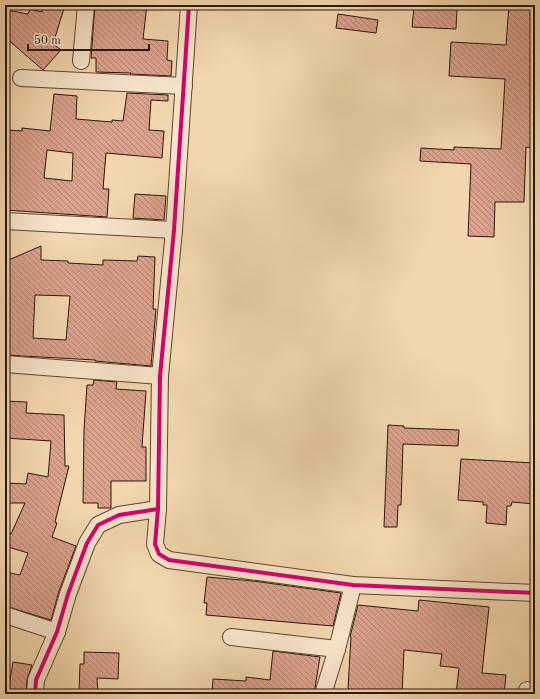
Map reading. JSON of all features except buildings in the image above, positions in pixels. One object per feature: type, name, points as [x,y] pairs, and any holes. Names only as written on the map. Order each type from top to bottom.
[{"type":"street","points":[[81,61],[86,5]]},
{"type":"street","points":[[189,5],[174,230],[160,376],[158,509],[155,544],[159,554],[168,560],[353,585],[535,593]]},
{"type":"street","points":[[22,78],[184,86]]},
{"type":"street","points":[[5,221],[174,230]]},
{"type":"street","points":[[5,364],[160,376]]},
{"type":"street","points":[[35,694],[36,680],[57,632],[68,594],[87,543],[98,524],[119,515],[158,509]]},
{"type":"street","points":[[323,694],[337,649],[353,585]]},
{"type":"street","points":[[5,615],[57,632]]},
{"type":"street","points":[[230,637],[337,649]]},
{"type":"cycle path","points":[[189,5],[174,230],[160,376],[158,509],[155,544],[159,554],[169,560],[353,585],[535,593]]},
{"type":"cycle path","points":[[35,694],[36,680],[57,632],[68,594],[87,543],[98,525],[119,515],[158,509]]}]
